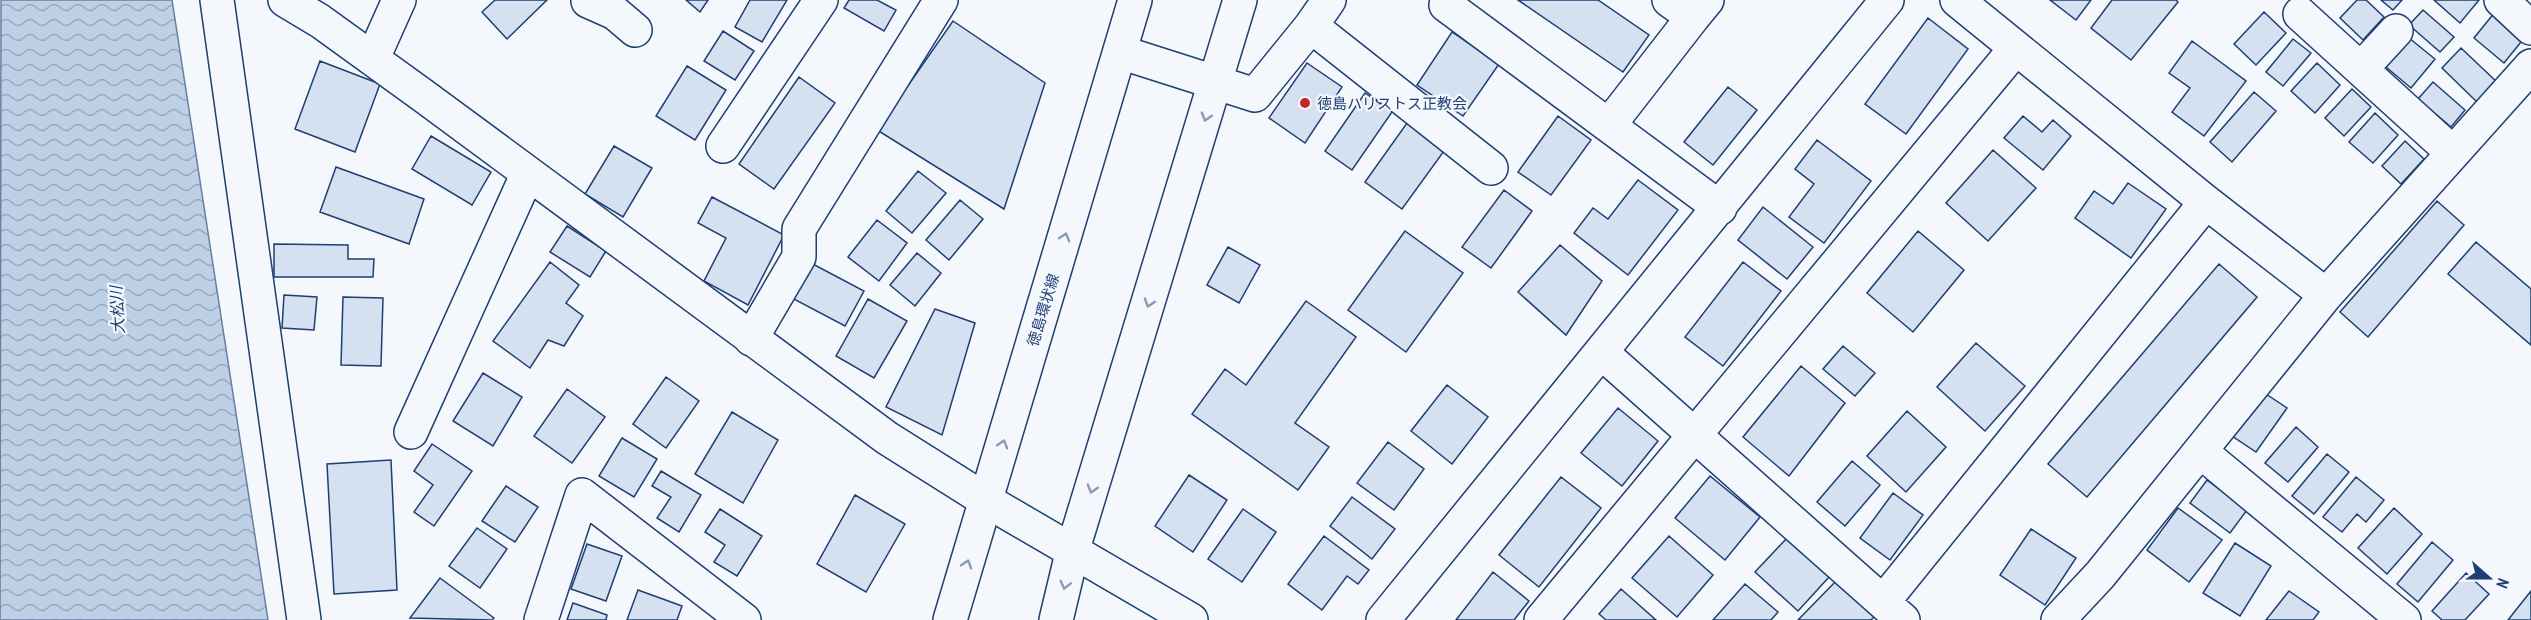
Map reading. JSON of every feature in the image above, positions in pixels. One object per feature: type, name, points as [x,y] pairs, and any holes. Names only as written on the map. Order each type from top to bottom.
[{"type":"street","points":[[217,0],[304,620]]},
{"type":"street","points":[[285,0],[373,58],[886,438],[987,501],[1074,549],[1191,620]]},
{"type":"street","points":[[373,58],[399,0]]},
{"type":"street","points":[[723,146],[821,0]]},
{"type":"street","points":[[751,339],[799,257],[799,229],[942,0]]},
{"type":"street","name":"徳島環状線","points":[[950,620],[1135,0]]},
{"type":"street","points":[[1056,620],[1074,549],[1240,0]]},
{"type":"street","points":[[1449,0],[1446,5],[1720,208]]},
{"type":"street","points":[[1383,620],[1887,0]]},
{"type":"street","points":[[1957,0],[2206,202],[2326,295]]},
{"type":"street","points":[[2501,0],[2531,28]]},
{"type":"street","points":[[1609,125],[1689,6]]},
{"type":"street","points":[[1120,52],[1255,95],[1320,13],[1491,168]]},
{"type":"street","points":[[2300,14],[2453,153]]},
{"type":"street","points":[[2361,69],[2396,31]]},
{"type":"street","points":[[1540,620],[2016,48]]},
{"type":"street","points":[[2058,620],[2100,575],[2326,295],[2531,66]]},
{"type":"street","points":[[411,432],[528,173]]},
{"type":"street","points":[[1601,352],[1893,611],[2206,202]]},
{"type":"street","points":[[2200,451],[2404,620]]},
{"type":"street","points":[[541,620],[582,495],[729,615]]},
{"type":"water","name":"大松川","points":[[1,0],[172,0],[268,620],[0,620]]},
{"type":"building","points":[[495,0],[547,0],[507,39],[482,12]]},
{"type":"building","points":[[686,0],[708,0],[700,12]]},
{"type":"building","points":[[750,0],[787,0],[762,42],[735,27]]},
{"type":"building","points":[[849,0],[877,0],[896,10],[884,31],[844,8]]},
{"type":"building","points":[[1518,0],[1598,0],[1649,35],[1623,72]]},
{"type":"building","points":[[2050,0],[2091,0],[2076,20]]},
{"type":"building","points":[[2112,0],[2176,0],[2178,2],[2131,60],[2091,28]]},
{"type":"building","points":[[2357,0],[2366,0],[2384,17],[2363,40],[2340,18]]},
{"type":"building","points":[[2381,0],[2402,0],[2393,10]]},
{"type":"building","points":[[2434,0],[2479,0],[2460,23]]},
{"type":"building","points":[[2423,10],[2454,37],[2440,52],[2409,25]]},
{"type":"building","points":[[2264,12],[2286,33],[2256,65],[2234,44]]},
{"type":"building","points":[[2495,12],[2525,37],[2504,63],[2474,38]]},
{"type":"building","points":[[1928,18],[1968,49],[1906,134],[1865,104]]},
{"type":"building","points":[[953,21],[1045,83],[1004,209],[877,130]]},
{"type":"building","points":[[723,31],[754,51],[735,80],[704,61]]},
{"type":"building","points":[[1452,32],[1499,64],[1463,116],[1417,85]]},
{"type":"building","points":[[2409,38],[2435,59],[2411,88],[2386,67]]},
{"type":"building","points":[[2293,39],[2311,53],[2283,86],[2266,72]]},
{"type":"building","points":[[2192,41],[2246,81],[2204,136],[2172,112],[2190,88],[2169,73]]},
{"type":"building","points":[[2461,48],[2499,84],[2480,105],[2442,68]]},
{"type":"building","points":[[320,61],[380,84],[355,152],[295,129]]},
{"type":"building","name":"徳島ハリストス正教会","points":[[1307,63],[1342,87],[1305,143],[1269,118]]},
{"type":"building","points":[[2317,63],[2340,85],[2315,113],[2291,91]]},
{"type":"building","points":[[687,66],[726,90],[695,140],[656,116]]},
{"type":"building","points":[[799,77],[835,103],[774,189],[739,164]]},
{"type":"building","points":[[2433,82],[2465,110],[2451,127],[2418,99]]},
{"type":"building","points":[[1728,87],[1757,110],[1713,165],[1684,142]]},
{"type":"building","points":[[2352,89],[2371,107],[2344,136],[2325,118]]},
{"type":"building","points":[[2254,92],[2276,111],[2232,162],[2210,142]]},
{"type":"building","points":[[1365,93],[1392,112],[1352,170],[1325,151]]},
{"type":"building","points":[[2375,113],[2398,135],[2373,163],[2349,142]]},
{"type":"building","points":[[1558,116],[1591,140],[1551,195],[1518,172]]},
{"type":"building","points":[[2023,116],[2042,132],[2053,120],[2071,136],[2043,170],[2004,138]]},
{"type":"building","points":[[1407,123],[1444,151],[1402,209],[1365,182]]},
{"type":"building","points":[[431,136],[491,172],[472,205],[412,169]]},
{"type":"building","points":[[1817,140],[1871,181],[1824,243],[1789,217],[1814,184],[1795,169]]},
{"type":"building","points":[[2405,141],[2424,159],[2401,184],[2382,166]]},
{"type":"building","points":[[614,146],[652,168],[623,217],[585,194]]},
{"type":"building","points":[[1993,150],[2036,188],[1988,241],[1946,203]]},
{"type":"building","points":[[336,167],[424,199],[409,244],[320,212]]},
{"type":"building","points":[[918,171],[946,193],[912,233],[886,211]]},
{"type":"building","points":[[1638,180],[1678,210],[1628,275],[1574,233],[1593,208],[1608,219]]},
{"type":"building","points":[[2128,183],[2166,209],[2131,258],[2075,218],[2094,191],[2113,204]]},
{"type":"building","points":[[1504,190],[1532,211],[1491,268],[1462,247]]},
{"type":"building","points":[[712,197],[784,235],[748,305],[704,281],[726,238],[698,223]]},
{"type":"building","points":[[960,200],[983,219],[949,260],[926,240]]},
{"type":"building","points":[[2437,201],[2464,225],[2368,337],[2340,312]]},
{"type":"building","points":[[1763,207],[1813,247],[1787,279],[1738,240]]},
{"type":"building","points":[[877,220],[907,243],[879,281],[848,257]]},
{"type":"building","points":[[567,226],[606,251],[590,277],[550,252]]},
{"type":"building","points":[[1405,231],[1463,273],[1406,352],[1348,310]]},
{"type":"building","points":[[1918,231],[1964,270],[1913,332],[1867,293]]},
{"type":"building","points":[[2476,242],[2531,289],[2531,345],[2448,274]]},
{"type":"building","points":[[274,244],[348,245],[348,259],[374,259],[373,277],[274,277]]},
{"type":"building","points":[[1560,245],[1602,281],[1566,335],[1518,292]]},
{"type":"building","points":[[1228,247],[1260,265],[1239,303],[1207,285]]},
{"type":"building","points":[[917,253],[941,273],[915,306],[890,285]]},
{"type":"building","points":[[550,262],[579,285],[566,303],[583,316],[564,346],[548,340],[530,368],[493,341]]},
{"type":"building","points":[[809,262],[864,291],[845,326],[790,297]]},
{"type":"building","points":[[1743,262],[1781,291],[1723,366],[1685,337]]},
{"type":"building","points":[[2219,264],[2257,297],[2087,497],[2048,464]]},
{"type":"building","points":[[284,295],[317,297],[314,330],[282,328]]},
{"type":"building","points":[[343,297],[383,298],[381,366],[341,365]]},
{"type":"building","points":[[868,299],[907,321],[874,378],[836,356]]},
{"type":"building","points":[[1306,301],[1356,337],[1295,423],[1329,447],[1298,490],[1192,414],[1225,369],[1246,385]]},
{"type":"building","points":[[935,309],[975,323],[942,435],[886,407]]},
{"type":"building","points":[[1976,343],[2025,386],[1985,431],[1937,387]]},
{"type":"building","points":[[1843,346],[1875,373],[1855,396],[1823,369]]},
{"type":"building","points":[[1801,366],[1845,403],[1789,476],[1743,437]]},
{"type":"building","points":[[483,373],[522,397],[493,446],[453,421]]},
{"type":"building","points":[[666,377],[699,401],[666,448],[633,424]]},
{"type":"building","points":[[1447,385],[1488,417],[1452,464],[1411,431]]},
{"type":"building","points":[[567,389],[605,417],[572,463],[534,436]]},
{"type":"building","points":[[2263,392],[2287,408],[2256,452],[2232,436]]},
{"type":"building","points":[[1618,408],[1658,441],[1622,486],[1581,453]]},
{"type":"building","points":[[1907,411],[1946,447],[1906,492],[1867,456]]},
{"type":"building","points":[[732,412],[778,440],[743,503],[695,474]]},
{"type":"building","points":[[2296,427],[2318,447],[2288,482],[2265,463]]},
{"type":"building","points":[[622,438],[657,459],[634,497],[599,476]]},
{"type":"building","points":[[1388,442],[1424,469],[1394,510],[1357,483]]},
{"type":"building","points":[[432,444],[472,471],[434,526],[414,512],[433,485],[414,471]]},
{"type":"building","points":[[2327,454],[2349,472],[2314,514],[2292,496]]},
{"type":"building","points":[[391,460],[397,590],[334,594],[327,464]]},
{"type":"building","points":[[1852,461],[1880,485],[1845,526],[1817,502]]},
{"type":"building","points":[[661,471],[701,495],[679,532],[657,518],[671,497],[652,486]]},
{"type":"building","points":[[1189,475],[1227,500],[1193,552],[1155,526]]},
{"type":"building","points":[[1710,476],[1760,517],[1725,560],[1675,518]]},
{"type":"building","points":[[1561,477],[1601,508],[1539,587],[1499,555]]},
{"type":"building","points":[[2356,477],[2384,500],[2366,522],[2357,514],[2342,532],[2323,517]]},
{"type":"building","points":[[2207,480],[2247,510],[2230,533],[2190,503]]},
{"type":"building","points":[[506,486],[538,507],[515,542],[482,521]]},
{"type":"building","points":[[1893,493],[1923,515],[1890,560],[1860,538]]},
{"type":"building","points":[[855,495],[905,524],[866,592],[817,564]]},
{"type":"building","points":[[1352,497],[1395,529],[1372,559],[1330,526]]},
{"type":"building","points":[[2178,508],[2222,540],[2189,582],[2147,550]]},
{"type":"building","points":[[2394,508],[2422,534],[2387,574],[2358,548]]},
{"type":"building","points":[[720,509],[762,536],[737,576],[714,562],[725,545],[705,532]]},
{"type":"building","points":[[1243,509],[1276,532],[1242,582],[1208,559]]},
{"type":"building","points":[[477,528],[507,549],[480,588],[449,566]]},
{"type":"building","points":[[2031,529],[2076,558],[2045,605],[2000,575]]},
{"type":"building","points":[[1324,536],[1369,570],[1358,584],[1347,576],[1322,610],[1288,584]]},
{"type":"building","points":[[1669,536],[1713,575],[1677,617],[1632,578]]},
{"type":"building","points":[[1787,538],[1829,577],[1798,611],[1755,572]]},
{"type":"building","points":[[2432,542],[2453,560],[2418,602],[2397,584]]},
{"type":"building","points":[[2235,543],[2271,566],[2240,616],[2203,593]]},
{"type":"building","points":[[587,544],[622,556],[606,601],[571,589]]},
{"type":"building","points":[[1493,572],[1529,601],[1514,620],[1456,620]]},
{"type":"building","points":[[2466,573],[2489,594],[2465,620],[2442,620],[2432,611]]},
{"type":"building","points":[[440,578],[494,618],[492,620],[410,618]]},
{"type":"building","points":[[1836,581],[1874,617],[1871,620],[1798,620]]},
{"type":"building","points":[[1745,584],[1778,612],[1771,620],[1713,620]]},
{"type":"building","points":[[1621,589],[1656,620],[1606,620],[1599,614]]},
{"type":"building","points":[[638,590],[682,606],[677,620],[627,620]]},
{"type":"building","points":[[2289,591],[2319,612],[2313,620],[2266,620]]},
{"type":"building","points":[[2531,591],[2531,620],[2508,620]]},
{"type":"building","points":[[573,603],[607,615],[606,620],[567,620]]},
{"type":"place","name":"徳島ハリストス正教会","points":[[1305,103]]}]
